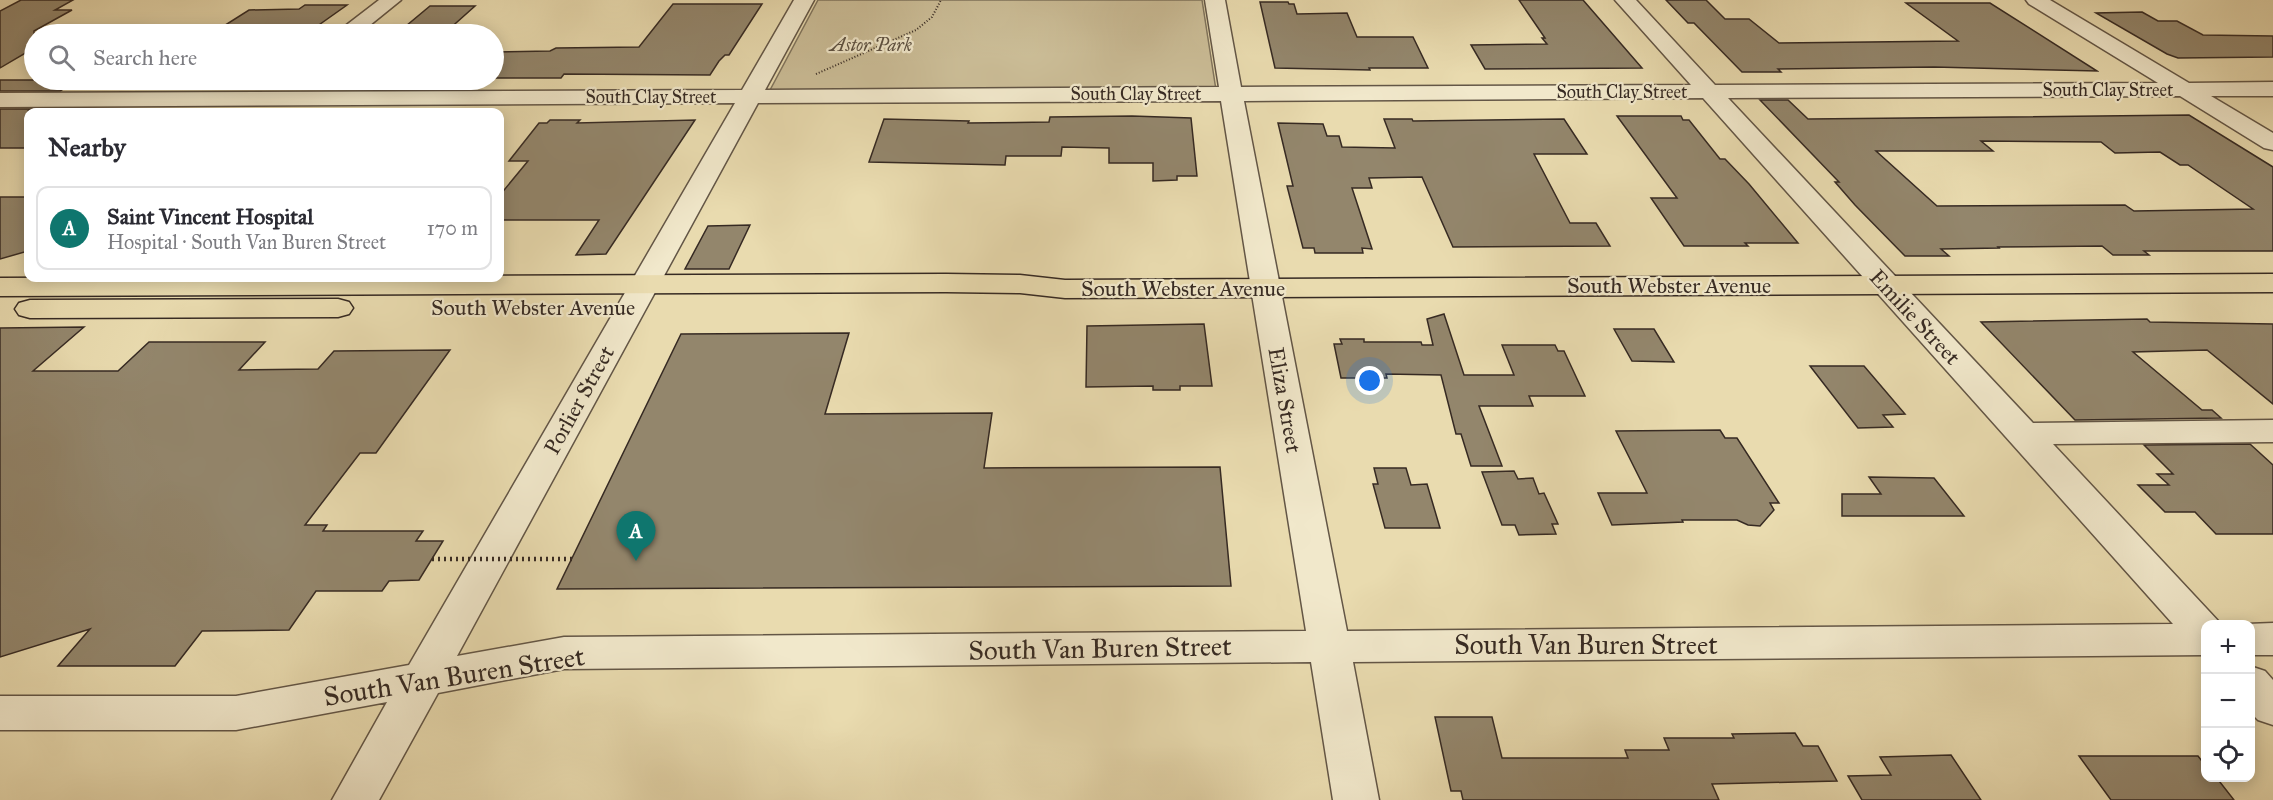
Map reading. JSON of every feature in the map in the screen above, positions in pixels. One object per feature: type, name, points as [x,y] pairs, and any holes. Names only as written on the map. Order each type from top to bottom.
[{"type":"main road","name":"South Webster Avenue","points":[[0,287],[637,296],[802,305],[986,299],[1065,289],[2273,283]]},
{"type":"main road","name":"South Webster Avenue","points":[[0,309],[637,296]]},
{"type":"street","points":[[359,24],[391,0]]},
{"type":"street","name":"Porlier Street","points":[[355,800],[804,0]]},
{"type":"street","name":"Eliza Street","points":[[1215,0],[1356,800]]},
{"type":"street","name":"Emilie Street","points":[[1625,0],[2201,630]]},
{"type":"street","points":[[2036,0],[2273,143]]},
{"type":"street","name":"South Clay Street","points":[[0,100],[255,106],[750,96],[2273,89]]},
{"type":"street","points":[[255,106],[276,90]]},
{"type":"street","points":[[2022,434],[2273,431]]},
{"type":"street","name":"South Van Buren Street","points":[[0,713],[236,713],[564,653],[2201,639]]},
{"type":"street","points":[[2255,639],[2273,639]]},
{"type":"street","points":[[2255,688],[2273,708]]},
{"type":"path","points":[[812,75],[916,30],[932,17],[941,0]]},
{"type":"path","points":[[432,559],[572,559]]},
{"type":"green space","name":"Astor Park","points":[[818,0],[1202,0],[1216,90],[769,92]]},
{"type":"building","points":[[21,0],[73,0],[55,10],[72,10],[47,24],[24,24],[24,54],[0,68],[0,11]]},
{"type":"building","points":[[1519,0],[1583,0],[1642,68],[1485,69],[1471,45],[1547,44]]},
{"type":"building","points":[[1666,0],[1706,0],[1725,19],[1749,19],[1779,43],[1958,41],[1906,3],[1990,3],[2097,71],[1934,67],[1778,69],[1781,72],[1742,72],[1694,23],[1688,23]]},
{"type":"building","points":[[1260,2],[1288,2],[1294,4],[1297,14],[1347,13],[1357,37],[1413,37],[1428,68],[1369,68],[1370,70],[1275,68]]},
{"type":"building","points":[[673,4],[762,4],[729,55],[725,55],[719,61],[710,75],[564,74],[561,78],[504,78],[504,52],[550,51],[556,48],[639,47]]},
{"type":"building","points":[[305,5],[347,5],[320,24],[227,24],[249,10],[299,9]]},
{"type":"building","points":[[430,6],[475,6],[455,24],[408,24]]},
{"type":"building","points":[[2142,12],[2158,21],[2177,21],[2203,35],[2273,36],[2273,57],[2178,58],[2096,13]]},
{"type":"building","points":[[0,80],[24,80],[24,90],[62,90],[60,91],[0,91]]},
{"type":"building","points":[[1760,100],[1788,100],[1808,119],[2189,115],[2273,167],[2273,251],[2144,251],[2149,255],[2113,255],[2102,246],[1998,247],[1941,249],[1949,256],[1905,256],[1835,182],[1839,182]],"holes":[[[1981,141],[2101,142],[2115,153],[2160,152],[2180,165],[2188,165],[2253,209],[2134,211],[2125,205],[1937,206],[1876,151],[1993,151]]]},
{"type":"building","points":[[0,109],[24,109],[24,148],[0,148]]},
{"type":"building","points":[[1617,116],[1681,116],[1683,120],[1689,120],[1720,159],[1725,159],[1749,184],[1798,243],[1684,246],[1651,198],[1677,198]]},
{"type":"building","points":[[1050,117],[1191,118],[1197,176],[1177,176],[1177,180],[1153,181],[1153,163],[1109,163],[1109,148],[1062,147],[1061,156],[1006,156],[1005,165],[869,162],[884,119],[969,121],[968,123],[1049,122]]},
{"type":"building","points":[[1384,119],[1412,119],[1413,121],[1564,119],[1587,154],[1534,154],[1570,223],[1596,223],[1610,246],[1453,247],[1422,177],[1369,178],[1372,188],[1352,188],[1372,249],[1362,248],[1363,253],[1315,253],[1314,248],[1303,248],[1287,186],[1293,186],[1278,123],[1323,124],[1327,136],[1339,136],[1342,147],[1395,148]]},
{"type":"building","points":[[550,120],[580,120],[577,123],[695,120],[606,254],[576,255],[599,220],[504,220],[504,190],[528,161],[509,161],[539,123],[547,123]]},
{"type":"building","points":[[0,197],[24,197],[24,252],[0,259]]},
{"type":"building","points":[[750,225],[729,269],[685,269],[708,226]]},
{"type":"building","points":[[1444,314],[1464,375],[1514,375],[1502,345],[1555,345],[1558,351],[1564,351],[1585,396],[1529,396],[1533,406],[1479,406],[1502,466],[1471,466],[1461,434],[1456,434],[1441,375],[1386,374],[1387,378],[1341,378],[1334,344],[1342,344],[1340,339],[1364,339],[1364,342],[1421,342],[1422,345],[1433,345],[1427,319]]},
{"type":"building","points":[[2147,319],[2150,322],[2273,324],[2273,404],[2207,350],[2133,352],[2202,410],[2212,410],[2221,418],[2075,420],[1981,322]]},
{"type":"building","points":[[1204,324],[1212,386],[1180,386],[1180,390],[1153,390],[1153,386],[1086,387],[1087,326]]},
{"type":"building","points":[[84,327],[33,371],[118,371],[149,342],[265,342],[239,370],[318,369],[334,351],[450,350],[376,453],[360,453],[305,525],[327,525],[323,531],[423,531],[416,541],[443,541],[419,580],[389,581],[382,591],[316,591],[289,630],[202,631],[175,666],[58,666],[90,629],[0,657],[0,328]]},
{"type":"building","points":[[1614,329],[1654,329],[1674,362],[1632,361]]},
{"type":"building","points":[[849,333],[825,414],[992,413],[984,468],[1220,467],[1231,586],[557,589],[681,334]]},
{"type":"building","points":[[1810,366],[1864,366],[1905,414],[1883,415],[1893,427],[1858,428]]},
{"type":"building","points":[[1720,430],[1725,438],[1737,438],[1779,503],[1770,503],[1774,510],[1760,526],[1748,525],[1737,520],[1682,520],[1683,522],[1612,525],[1598,493],[1647,493],[1616,431]]},
{"type":"building","points":[[2250,444],[2273,465],[2273,534],[2216,534],[2195,512],[2165,512],[2138,485],[2169,485],[2157,474],[2173,474],[2144,445]]},
{"type":"building","points":[[1374,468],[1406,468],[1411,485],[1427,484],[1440,528],[1385,528],[1373,484],[1378,484]]},
{"type":"building","points":[[1514,471],[1518,479],[1533,478],[1539,494],[1544,493],[1558,524],[1552,524],[1556,534],[1519,535],[1515,525],[1502,525],[1482,472]]},
{"type":"building","points":[[1869,477],[1934,478],[1964,516],[1842,516],[1842,494],[1881,494]]},
{"type":"building","points":[[1435,717],[1492,717],[1502,758],[1628,758],[1625,750],[1669,750],[1664,738],[1734,738],[1732,734],[1795,733],[1803,746],[1818,746],[1837,781],[1712,784],[1719,800],[1463,800],[1461,791],[1451,791]]},
{"type":"building","points":[[1951,755],[1981,800],[1862,800],[1848,776],[1891,775],[1880,757]]},
{"type":"building","points":[[2079,756],[2198,756],[2201,760],[2201,782],[2220,782],[2234,800],[2111,800]]},
{"type":"place","name":"Saint Vincent Hospital","points":[[636,561]]}]
